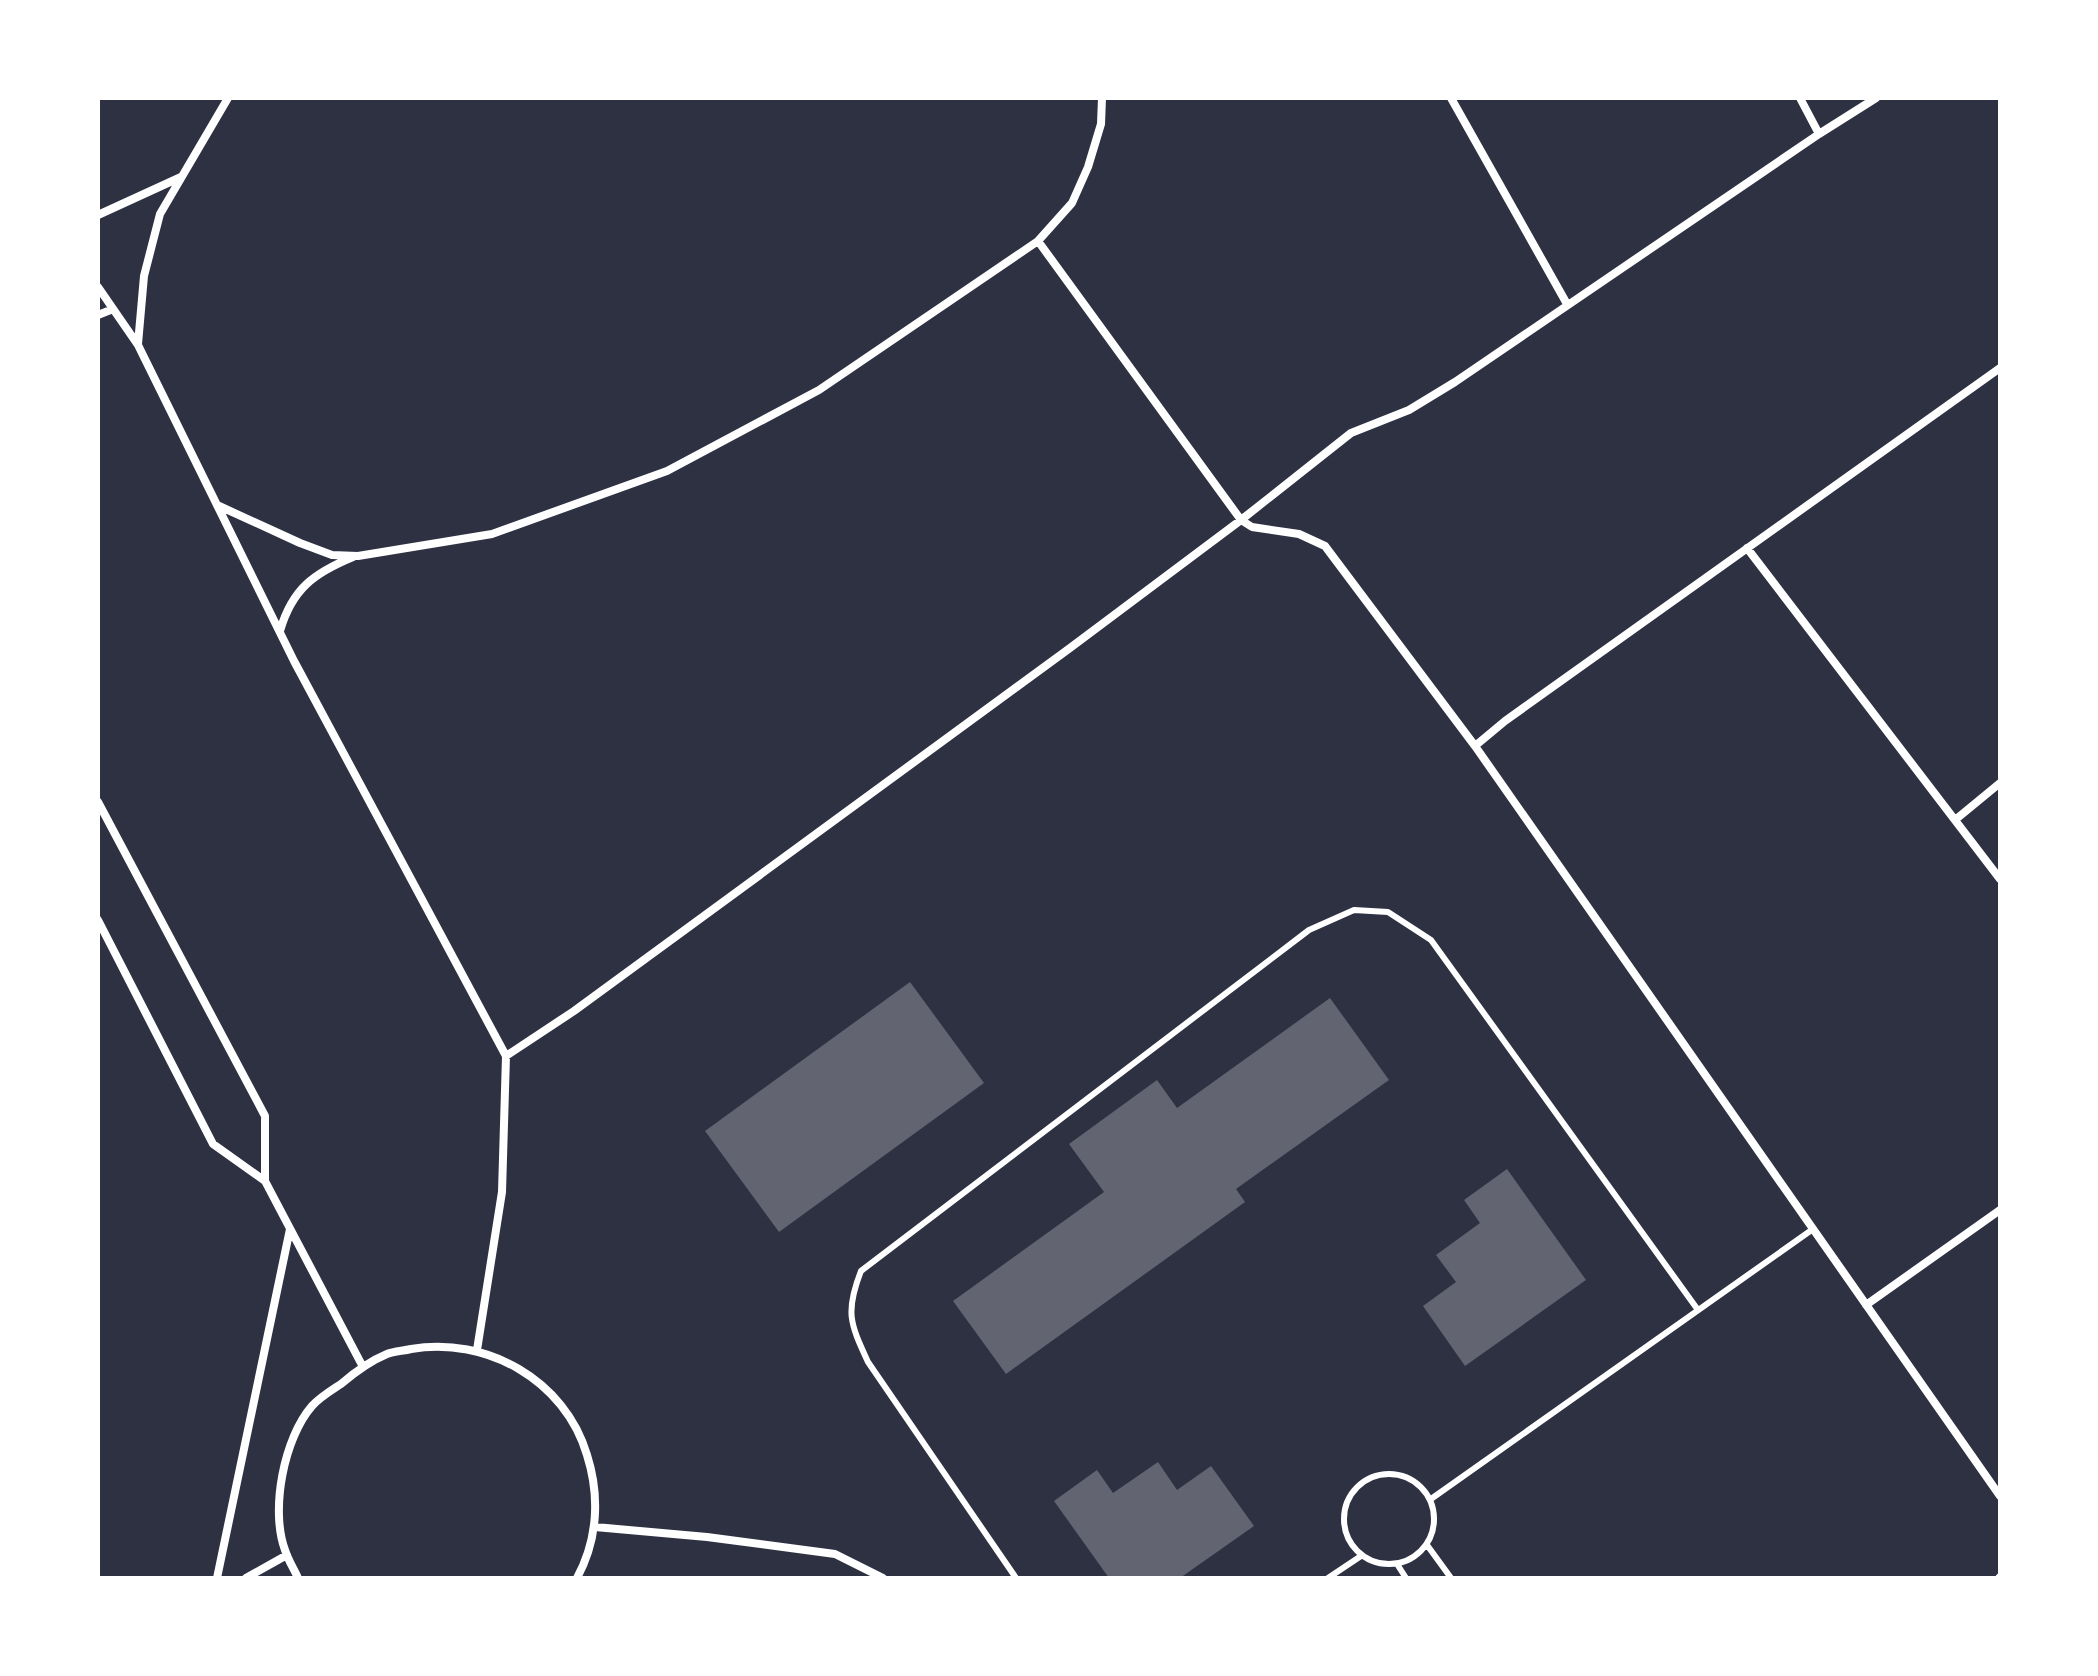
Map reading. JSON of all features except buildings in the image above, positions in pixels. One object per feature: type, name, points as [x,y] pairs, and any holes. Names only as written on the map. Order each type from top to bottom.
[{"type":"street","points":[[138,345],[150,246],[160,214],[228,98]]},
{"type":"street","points":[[280,631],[286,611],[309,580],[329,567],[358,556],[492,534],[667,471],[819,390],[1038,241],[1072,203],[1083,179],[1101,124],[1102,98]]},
{"type":"street","points":[[1451,98],[1567,304]]},
{"type":"street","points":[[1800,98],[1819,134]]},
{"type":"street","points":[[506,1056],[574,1011],[1241,520],[1351,433],[1409,410],[1455,382],[1876,98]]},
{"type":"street","points":[[98,215],[182,177]]},
{"type":"street","points":[[1038,241],[1241,520],[1252,527],[1299,534],[1325,546],[1475,746],[2000,1496]]},
{"type":"street","points":[[98,287],[138,345],[280,631],[506,1056],[502,1192],[477,1350]]},
{"type":"street","points":[[98,315],[113,309]]},
{"type":"street","points":[[1475,746],[1505,721],[2000,368]]},
{"type":"street","points":[[217,505],[332,555],[358,556]]},
{"type":"street","points":[[1747,548],[2000,879]]},
{"type":"street","points":[[1955,820],[2000,783]]},
{"type":"street","points":[[98,802],[265,1116],[265,1181]]},
{"type":"street","points":[[98,920],[213,1144],[265,1181],[363,1367]]},
{"type":"street","points":[[1866,1305],[2000,1210]]},
{"type":"street","points":[[217,1578],[290,1229]]},
{"type":"street","points":[[298,1578],[284,1549],[278,1499],[288,1450],[312,1406],[363,1367],[389,1353],[433,1345],[477,1350],[520,1367],[556,1397],[582,1436],[595,1480],[595,1527],[585,1563],[577,1578]]},
{"type":"street","points":[[595,1527],[707,1537],[835,1554],[883,1578]]},
{"type":"street","points":[[246,1578],[287,1555]]},
{"type":"lane","points":[[1016,1578],[868,1362],[854,1331],[850,1299],[861,1271],[1309,930],[1354,910],[1388,912],[1431,940],[1698,1310]]},
{"type":"lane","points":[[1431,1499],[1813,1229]]},
{"type":"lane","points":[[1385,1473],[1403,1475],[1419,1484],[1431,1499],[1435,1515],[1434,1531],[1427,1545],[1414,1558],[1397,1564],[1378,1564],[1361,1556],[1349,1542],[1343,1525],[1345,1507],[1353,1491],[1368,1479],[1385,1473]]},
{"type":"lane","points":[[1427,1545],[1451,1578]]},
{"type":"lane","points":[[1328,1578],[1361,1556]]},
{"type":"lane","points":[[1397,1564],[1406,1578]]}]
